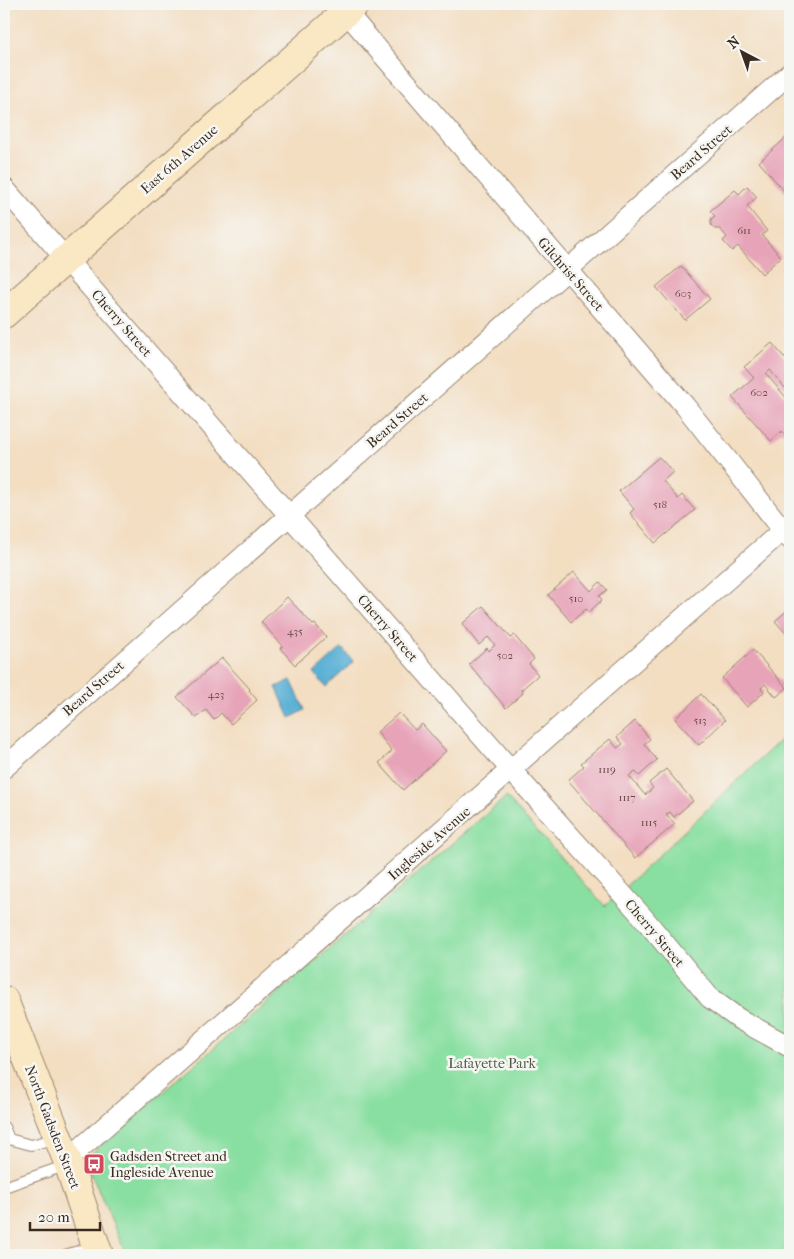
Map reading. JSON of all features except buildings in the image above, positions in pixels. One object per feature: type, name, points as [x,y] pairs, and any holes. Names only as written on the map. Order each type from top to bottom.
[{"type":"street","name":"East 6th Avenue","points":[[4,314],[350,8]]},
{"type":"street","name":"Gilchrist Street","points":[[350,8],[788,531]]},
{"type":"street","name":"Beard Street","points":[[4,768],[790,73]]},
{"type":"street","name":"Cherry Street","points":[[4,188],[511,770],[642,916],[710,998],[739,1019],[790,1047]]},
{"type":"street","name":"Ingleside Avenue","points":[[64,1154],[788,531]]},
{"type":"street","name":"North Gadsden Street","points":[[4,1000],[64,1154],[97,1250]]},
{"type":"lane","points":[[4,1127],[6,1140],[64,1154]]},
{"type":"lane","points":[[4,1188],[64,1154]]},
{"type":"lane","points":[[65,1255],[97,1250]]},
{"type":"green space","name":"Lafayette Park","points":[[790,731],[790,1255],[126,1255],[85,1159],[506,797],[605,906]]},
{"type":"water","points":[[342,648],[354,662],[326,687],[314,673]]},
{"type":"water","points":[[291,680],[305,710],[290,718],[276,687]]},
{"type":"place","name":"Gadsden Street and Ingleside Avenue","points":[[94,1164]]}]
